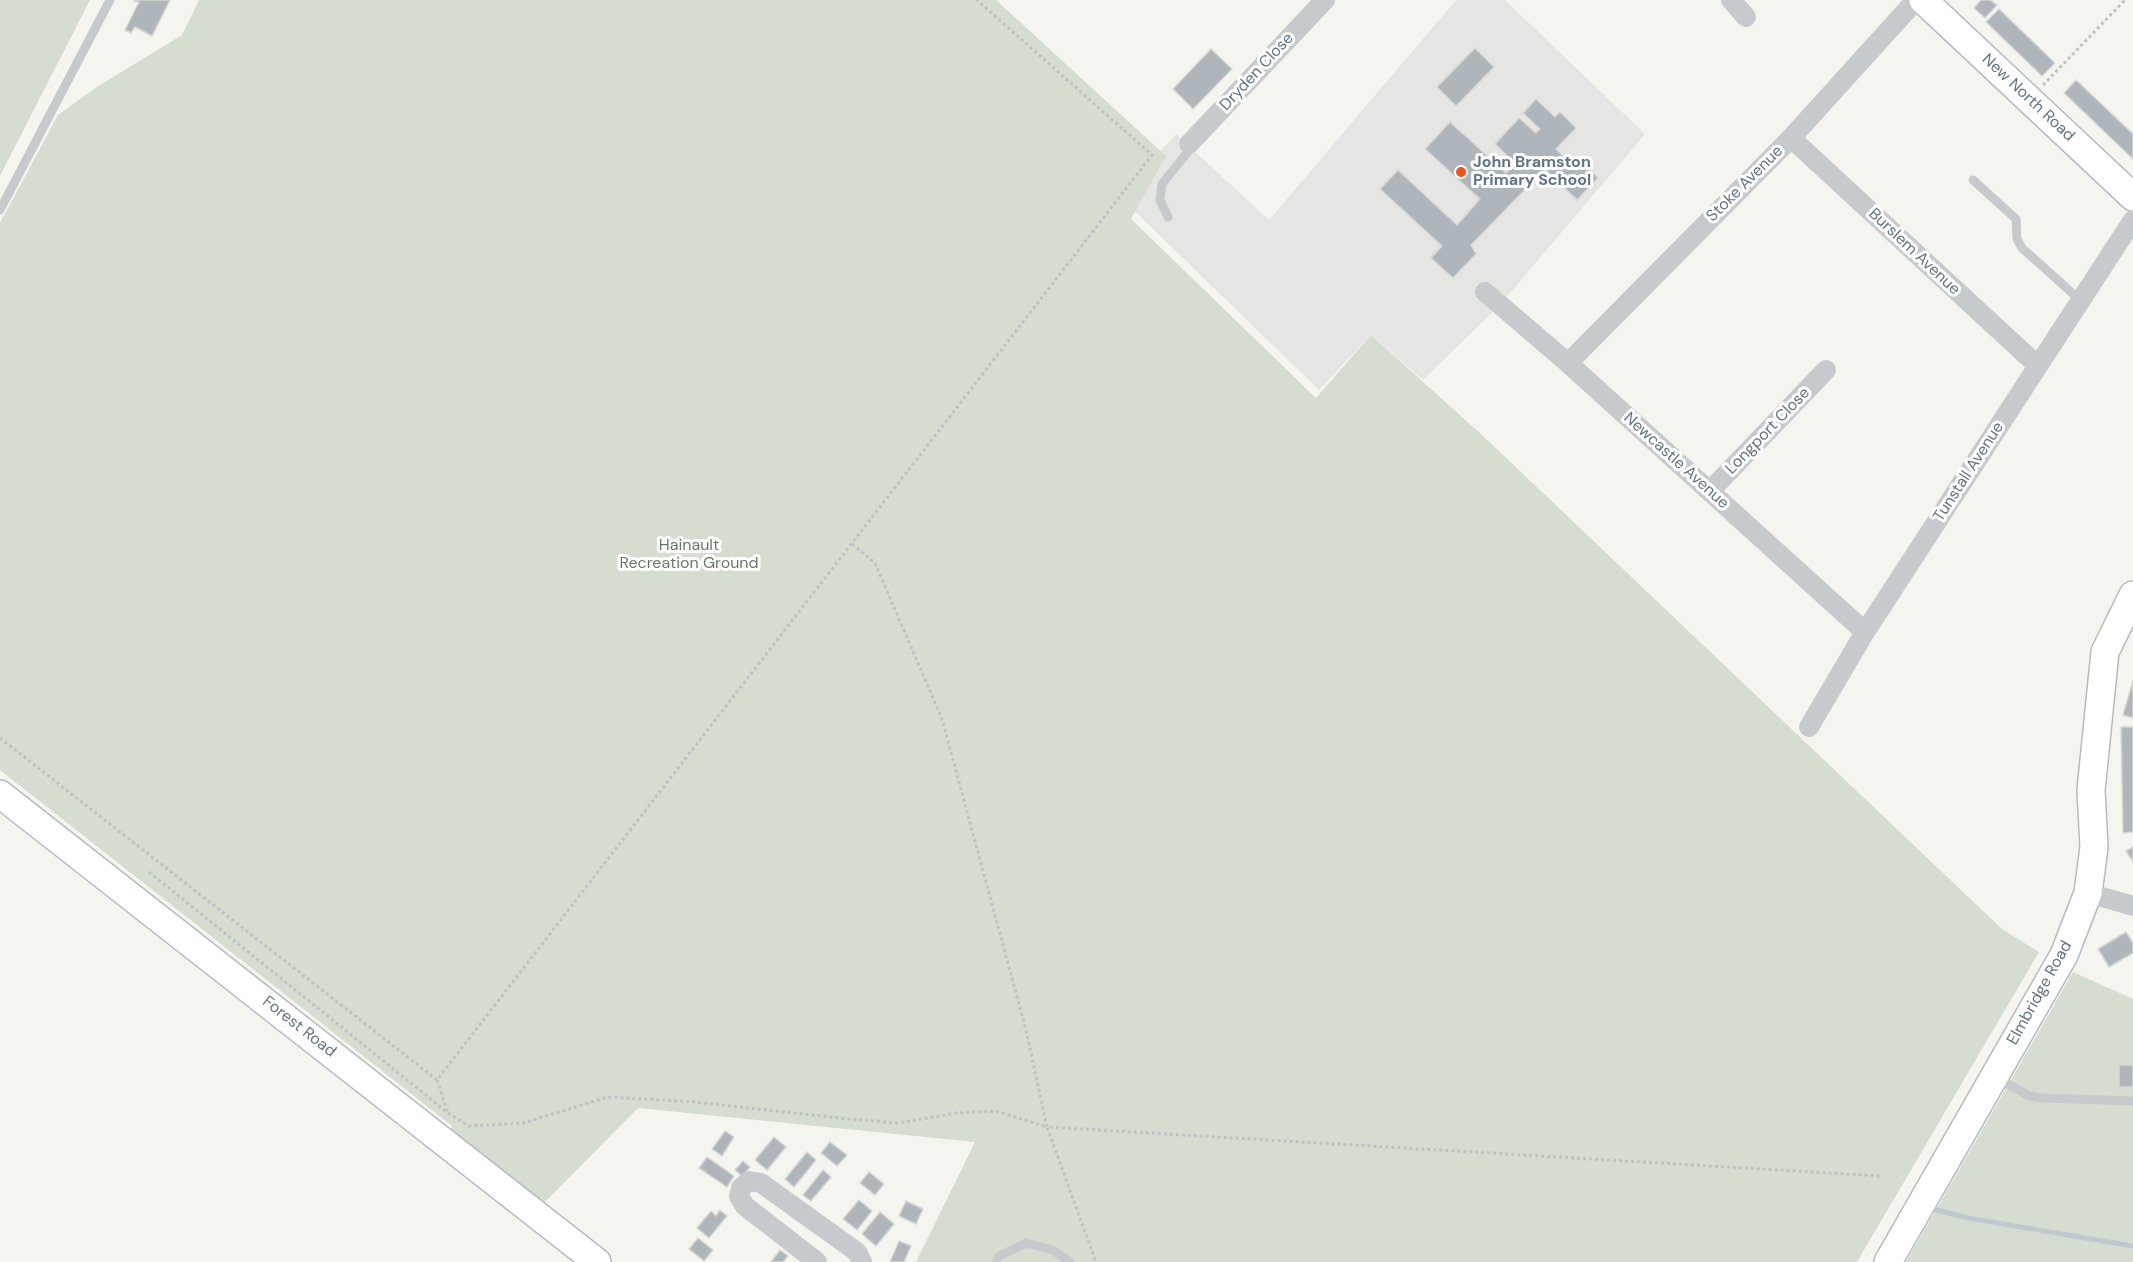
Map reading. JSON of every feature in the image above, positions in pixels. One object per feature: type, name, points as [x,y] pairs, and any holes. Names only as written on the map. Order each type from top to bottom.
[{"type":"street","name":"Dryden Close","points":[[1189,144],[1324,0]]},
{"type":"street","points":[[1731,0],[1746,17]]},
{"type":"street","name":"Stoke Avenue","points":[[1568,363],[1791,138],[1916,0]]},
{"type":"street","name":"New North Road","points":[[1923,0],[2133,196]]},
{"type":"street","name":"Burslem Avenue","points":[[1791,138],[2038,366]]},
{"type":"street","name":"Tunstall Avenue","points":[[1809,727],[1865,632],[2133,220]]},
{"type":"street","name":"Newcastle Avenue","points":[[1485,292],[1568,363],[1865,632]]},
{"type":"street","name":"Longport Close","points":[[1710,491],[1826,370]]},
{"type":"street","name":"Elmbridge Road","points":[[1888,1262],[2064,955],[2088,893],[2094,847],[2091,790],[2105,652],[2133,596]]},
{"type":"street","name":"Forest Road","points":[[0,794],[597,1262]]},
{"type":"street","points":[[2088,893],[2133,906]]},
{"type":"street","points":[[817,1262],[745,1206],[739,1196],[741,1188],[749,1181],[761,1183],[857,1252],[862,1262]]},
{"type":"lane","points":[[0,210],[110,0]]},
{"type":"lane","points":[[1168,217],[1160,200],[1162,184],[1191,148],[1189,144]]},
{"type":"lane","points":[[1973,180],[2016,219],[2018,239],[2022,248],[2080,300]]},
{"type":"lane","points":[[1994,1076],[2036,1097],[2133,1101]]},
{"type":"lane","points":[[996,1262],[999,1256],[1026,1243],[1053,1250],[1070,1262]]},
{"type":"path","points":[[437,1080],[1152,155],[977,0]]},
{"type":"path","points":[[2030,100],[2125,0]]},
{"type":"path","points":[[852,544],[875,563],[942,719],[1026,1030],[1047,1127],[1096,1262]]},
{"type":"path","points":[[0,738],[437,1080],[448,1113]]},
{"type":"path","points":[[149,872],[448,1113],[469,1126],[523,1123],[608,1097],[695,1102],[899,1123],[956,1113],[996,1111],[1047,1127],[1881,1176]]},
{"type":"shaded area","name":"John Bramston Primary School","points":[[1456,0],[1505,0],[1645,134],[1500,305],[1423,380],[1371,335],[1319,390],[1120,197],[1176,134],[1269,220]]},
{"type":"green space","points":[[0,0],[90,0],[0,176]]},
{"type":"green space","name":"Hainault Recreation Ground","points":[[199,0],[996,0],[1166,156],[1131,219],[1316,398],[1371,335],[1482,435],[2002,929],[2039,952],[1857,1262],[916,1262],[975,1142],[638,1108],[544,1203],[451,1129],[452,1126],[0,770],[0,223],[58,115],[95,88],[182,35]]},
{"type":"green space","points":[[2073,972],[2133,999],[2133,1262],[1906,1262]]},
{"type":"building","points":[[135,0],[170,0],[152,36],[135,27],[131,33],[125,30],[139,2]]},
{"type":"building","points":[[1981,0],[1990,0],[1997,5],[1985,18],[1974,8]]},
{"type":"building","points":[[1999,9],[2055,63],[2042,76],[1986,22]]},
{"type":"building","points":[[1475,48],[1494,67],[1456,106],[1437,87]]},
{"type":"building","points":[[1211,49],[1232,69],[1193,109],[1173,89]]},
{"type":"building","points":[[2076,80],[2133,134],[2133,159],[2064,93]]},
{"type":"building","points":[[1536,99],[1555,117],[1560,112],[1576,128],[1556,149],[1577,170],[1583,163],[1598,178],[1577,200],[1545,169],[1471,245],[1476,254],[1453,278],[1431,258],[1442,246],[1380,189],[1398,170],[1457,225],[1480,199],[1425,149],[1450,122],[1506,173],[1515,163],[1495,144],[1519,118],[1536,133],[1540,129],[1523,113]]},
{"type":"building","points":[[2133,681],[2133,718],[2123,715]]},
{"type":"building","points":[[2121,727],[2133,727],[2133,832],[2123,833]]},
{"type":"building","points":[[2133,847],[2133,862],[2126,851]]},
{"type":"building","points":[[2126,932],[2133,943],[2133,953],[2109,967],[2098,949]]},
{"type":"building","points":[[2119,1065],[2133,1065],[2133,1087],[2119,1087]]},
{"type":"building","points":[[725,1131],[734,1137],[722,1156],[712,1149]]},
{"type":"building","points":[[774,1137],[786,1147],[767,1170],[755,1160]]},
{"type":"building","points":[[830,1142],[847,1155],[837,1166],[821,1153]]},
{"type":"building","points":[[807,1152],[816,1160],[794,1187],[785,1179]]},
{"type":"building","points":[[707,1157],[734,1176],[727,1187],[699,1168]]},
{"type":"building","points":[[743,1161],[750,1167],[742,1176],[735,1170]]},
{"type":"building","points":[[823,1170],[831,1177],[811,1201],[803,1195]]},
{"type":"building","points":[[869,1172],[884,1184],[875,1195],[860,1183]]},
{"type":"building","points":[[859,1200],[872,1211],[857,1230],[843,1219]]},
{"type":"building","points":[[906,1201],[923,1209],[916,1224],[899,1216]]},
{"type":"building","points":[[720,1210],[727,1216],[709,1238],[697,1228],[711,1211],[716,1216]]},
{"type":"building","points":[[880,1212],[894,1224],[876,1246],[862,1234]]},
{"type":"building","points":[[698,1238],[713,1250],[704,1261],[689,1249]]},
{"type":"building","points":[[899,1241],[911,1246],[904,1262],[890,1262]]},
{"type":"building","points":[[780,1250],[788,1256],[783,1262],[771,1262]]},
{"type":"waterway","points":[[1933,1209],[1968,1218],[2133,1246]]},
{"type":"place","name":"John Bramston Primary School","points":[[1461,172]]}]
